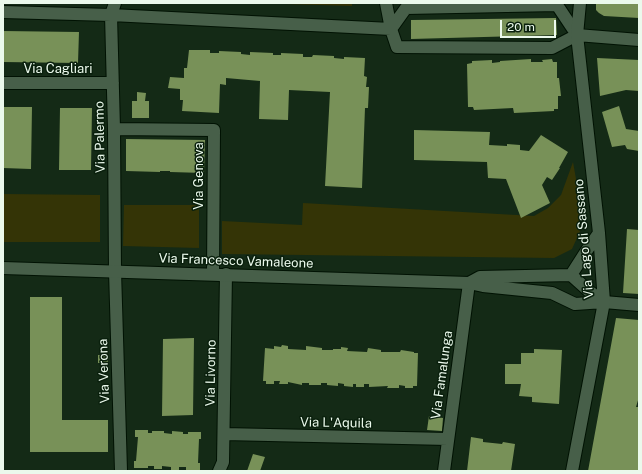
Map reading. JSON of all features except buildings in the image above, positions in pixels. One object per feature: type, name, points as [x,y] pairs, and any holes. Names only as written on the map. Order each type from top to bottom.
[{"type":"street","points":[[386,3],[391,28],[397,47],[552,48],[577,35],[639,40]]},
{"type":"street","name":"Via Lago di Sassano","points":[[572,471],[604,302],[599,233],[577,35],[580,3]]},
{"type":"street","points":[[391,28],[406,8],[557,5],[577,35]]},
{"type":"street","points":[[3,12],[113,9],[391,28]]},
{"type":"street","name":"Via Palermo","points":[[113,9],[115,270]]},
{"type":"street","name":"Via Cagliari","points":[[3,83],[113,83]]},
{"type":"street","name":"Via Genova","points":[[114,129],[214,130],[213,274]]},
{"type":"street","points":[[571,275],[599,233]]},
{"type":"street","name":"Via Francesco Vamaleone","points":[[3,268],[115,270],[469,283]]},
{"type":"street","name":"Via Verona","points":[[115,270],[121,471]]},
{"type":"street","name":"Via Livorno","points":[[219,471],[223,462],[224,434],[226,274]]},
{"type":"street","points":[[469,283],[480,277],[571,275],[604,302]]},
{"type":"street","points":[[469,283],[483,286],[552,293],[575,304],[604,302],[639,306]]},
{"type":"street","name":"Via Famalunga","points":[[444,471],[469,283]]},
{"type":"street","name":"Via L'Aquila","points":[[224,434],[448,439]]},
{"type":"shaded area","points":[[252,3],[352,3],[352,6]]},
{"type":"shaded area","points":[[573,162],[581,207],[581,229],[572,249],[554,258],[222,254],[222,221],[302,225],[303,203],[534,216],[548,208],[561,195]]},
{"type":"shaded area","points":[[3,194],[100,195],[100,242],[3,242]]},
{"type":"shaded area","points":[[124,205],[199,205],[199,248],[123,246]]}]
